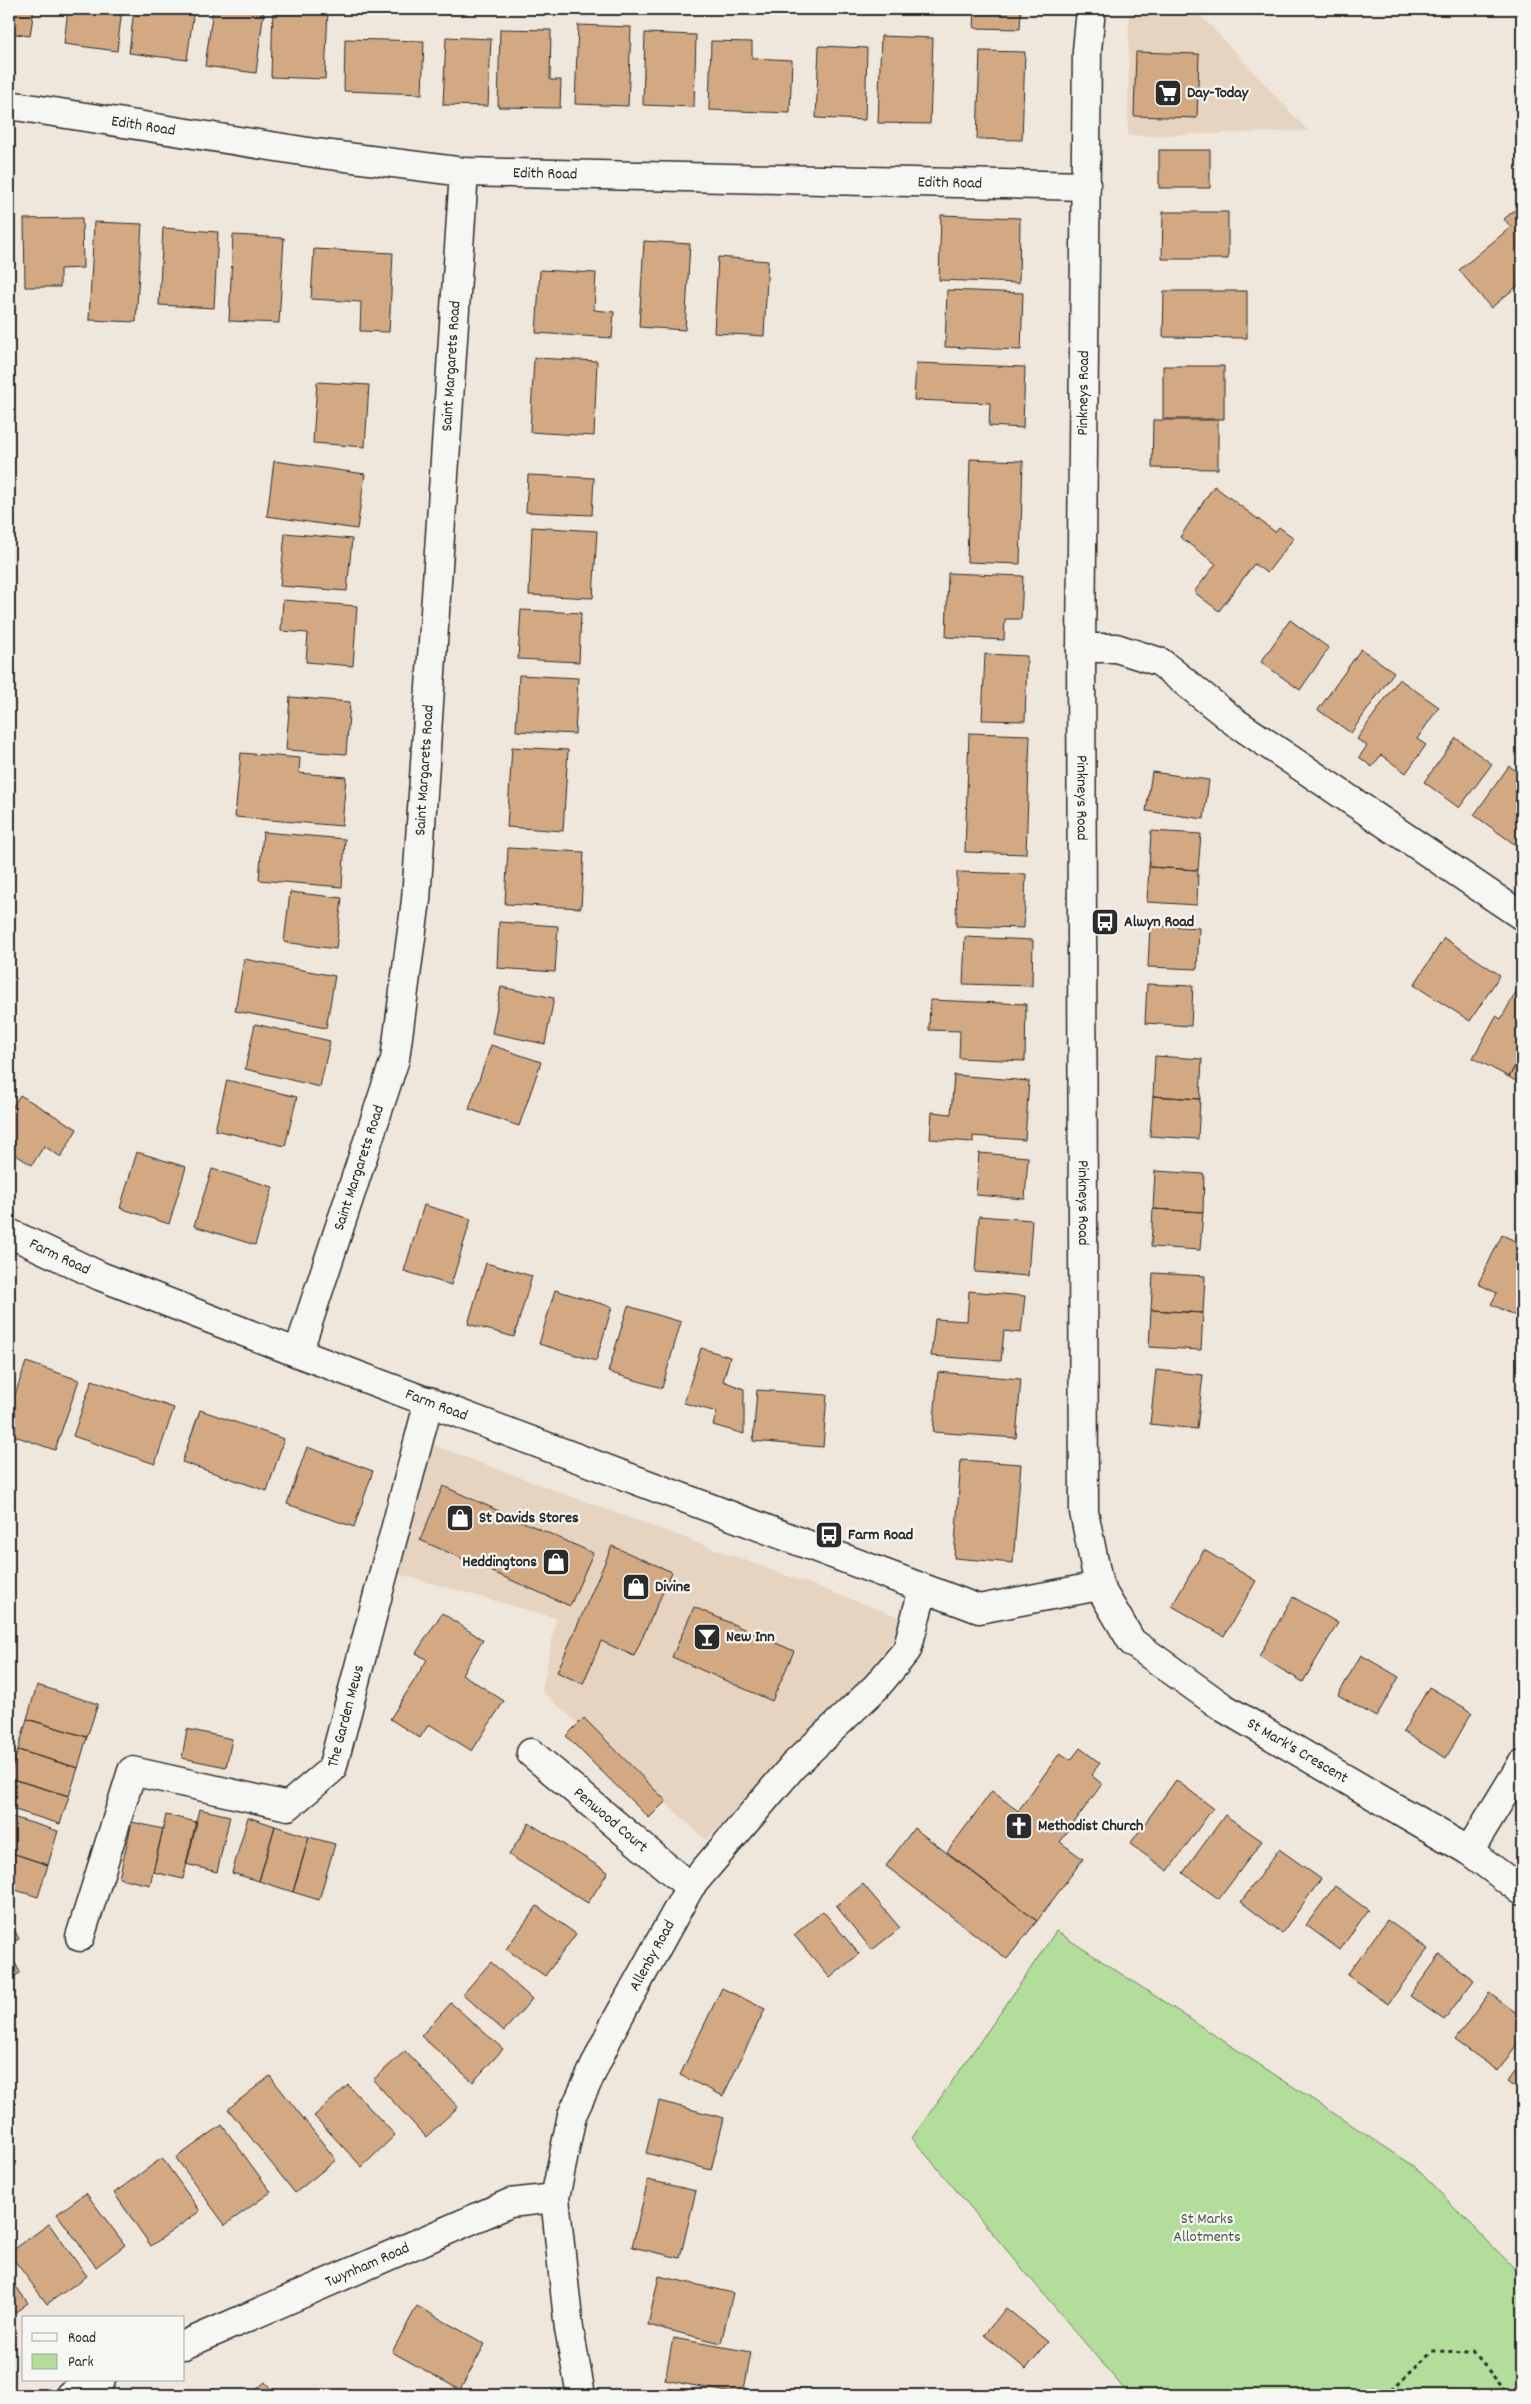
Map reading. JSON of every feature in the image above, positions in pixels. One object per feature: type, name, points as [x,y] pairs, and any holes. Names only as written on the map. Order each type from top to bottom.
[{"type":"street","name":"Pinkneys Road","points":[[1091,9],[1086,51],[1081,648],[1084,1512],[1099,1586]]},
{"type":"street","name":"Edith Road","points":[[9,105],[315,153],[464,172],[1086,186]]},
{"type":"street","name":"Saint Margarets Road","points":[[298,1353],[394,1059],[416,900],[464,172]]},
{"type":"street","points":[[1081,648],[1116,648],[1160,662],[1235,722],[1522,916]]},
{"type":"street","name":"Farm Road","points":[[9,1233],[100,1276],[298,1353],[979,1609],[1099,1586]]},
{"type":"street","name":"The Garden Mews","points":[[80,1937],[132,1771],[288,1806],[332,1769],[429,1401]]},
{"type":"street","name":"St Mark's Crescent","points":[[1099,1586],[1132,1642],[1147,1653],[1224,1708],[1469,1851],[1522,1891]]},
{"type":"street","name":"Allenby Road","points":[[581,2395],[569,2329],[555,2198],[572,2115],[613,2027],[690,1887],[793,1766],[876,1687],[906,1650],[923,1589]]},
{"type":"street","name":"Penwood Court","points":[[531,1753],[690,1887]]},
{"type":"street","points":[[1469,1851],[1522,1764]]},
{"type":"street","name":"Twynham Road","points":[[185,2344],[510,2203],[555,2198]]},
{"type":"street","points":[[70,2395],[97,2382]]},
{"type":"path","points":[[1386,2395],[1432,2351],[1473,2352],[1509,2395]]},
{"type":"shaded area","points":[[1129,9],[1195,9],[1308,131],[1128,136]]},
{"type":"shaded area","points":[[427,1443],[902,1618],[887,1651],[845,1701],[706,1840],[542,1691],[556,1618],[398,1574]]},
{"type":"green space","name":"St Marks Allotments","points":[[1056,1931],[1414,2166],[1522,2276],[1522,2395],[1129,2395],[912,2138]]},
{"type":"building","points":[[9,9],[34,9],[30,36],[9,33]]},
{"type":"building","points":[[68,9],[122,9],[117,51],[64,44]]},
{"type":"building","points":[[134,9],[194,9],[187,60],[129,53]]},
{"type":"building","points":[[213,9],[264,9],[256,73],[205,66]]},
{"type":"building","points":[[273,9],[328,9],[325,79],[271,77]]},
{"type":"building","points":[[975,9],[1021,9],[1020,29],[974,28]]},
{"type":"building","points":[[578,25],[631,27],[628,106],[575,104]]},
{"type":"building","points":[[500,29],[551,30],[550,80],[561,80],[560,108],[498,107]]},
{"type":"building","points":[[645,33],[696,35],[694,107],[643,105]]},
{"type":"building","points":[[881,36],[933,38],[930,124],[878,123]]},
{"type":"building","points":[[446,37],[491,39],[488,106],[443,105]]},
{"type":"building","points":[[345,39],[424,41],[422,94],[344,91]]},
{"type":"building","points":[[711,41],[752,42],[752,58],[792,60],[790,113],[709,110]]},
{"type":"building","points":[[819,46],[867,48],[865,120],[816,118]]},
{"type":"building","points":[[980,51],[1025,52],[1022,140],[977,139]]},
{"type":"building","points":[[1136,52],[1199,54],[1197,118],[1134,116]]},
{"type":"building","points":[[1159,150],[1210,150],[1210,188],[1159,188]]},
{"type":"building","points":[[1522,204],[1522,282],[1491,308],[1459,270],[1511,227],[1504,219]]},
{"type":"building","points":[[1163,212],[1228,212],[1228,259],[1162,259]]},
{"type":"building","points":[[941,215],[1020,218],[1019,283],[939,280]]},
{"type":"building","points":[[82,218],[83,268],[60,269],[60,287],[25,287],[24,219]]},
{"type":"building","points":[[94,222],[142,224],[136,322],[89,320]]},
{"type":"building","points":[[163,228],[218,232],[214,308],[159,305]]},
{"type":"building","points":[[233,235],[284,238],[279,323],[229,321]]},
{"type":"building","points":[[644,241],[690,244],[685,330],[639,327]]},
{"type":"building","points":[[314,249],[393,253],[389,332],[360,331],[361,302],[311,299]]},
{"type":"building","points":[[718,257],[768,261],[764,336],[714,333]]},
{"type":"building","points":[[540,270],[596,273],[594,310],[614,312],[612,338],[536,333]]},
{"type":"building","points":[[947,290],[1023,293],[1021,350],[945,347]]},
{"type":"building","points":[[1164,291],[1247,291],[1247,338],[1163,337]]},
{"type":"building","points":[[534,358],[597,361],[594,436],[530,432]]},
{"type":"building","points":[[916,363],[1025,367],[1023,428],[989,426],[990,403],[914,400]]},
{"type":"building","points":[[1163,366],[1224,366],[1224,419],[1163,419]]},
{"type":"building","points":[[317,382],[369,385],[365,447],[313,443]]},
{"type":"building","points":[[1153,420],[1218,420],[1218,469],[1152,468]]},
{"type":"building","points":[[970,459],[1023,461],[1020,564],[967,562]]},
{"type":"building","points":[[274,461],[365,474],[357,529],[267,516]]},
{"type":"building","points":[[528,475],[594,478],[592,515],[526,512]]},
{"type":"building","points":[[1214,486],[1275,532],[1279,527],[1294,538],[1267,573],[1254,564],[1219,611],[1194,592],[1216,564],[1180,537]]},
{"type":"building","points":[[532,527],[597,531],[593,598],[529,595]]},
{"type":"building","points":[[285,533],[352,539],[347,591],[280,586]]},
{"type":"building","points":[[948,573],[1023,576],[1021,619],[1005,619],[1004,640],[946,637]]},
{"type":"building","points":[[283,600],[357,606],[353,666],[306,662],[308,633],[281,631]]},
{"type":"building","points":[[521,610],[581,613],[579,662],[518,659]]},
{"type":"building","points":[[1290,620],[1329,648],[1300,690],[1261,662]]},
{"type":"building","points":[[1361,649],[1394,672],[1351,733],[1318,710]]},
{"type":"building","points":[[985,654],[1027,656],[1025,721],[982,720]]},
{"type":"building","points":[[519,675],[578,678],[575,734],[516,731]]},
{"type":"building","points":[[1399,679],[1439,707],[1417,739],[1426,745],[1406,773],[1381,755],[1372,767],[1359,757],[1367,746],[1357,739]]},
{"type":"building","points":[[290,697],[350,702],[346,754],[286,750]]},
{"type":"building","points":[[969,733],[1030,735],[1026,854],[965,852]]},
{"type":"building","points":[[1456,738],[1492,764],[1459,808],[1424,782]]},
{"type":"building","points":[[512,747],[568,750],[563,831],[507,827]]},
{"type":"building","points":[[241,753],[300,758],[299,773],[346,777],[342,826],[235,817]]},
{"type":"building","points":[[1509,766],[1522,775],[1522,839],[1517,846],[1474,815]]},
{"type":"building","points":[[1152,772],[1209,780],[1204,819],[1146,811]]},
{"type":"building","points":[[1151,831],[1201,834],[1198,870],[1149,867]]},
{"type":"building","points":[[263,832],[345,839],[342,887],[259,880]]},
{"type":"building","points":[[508,848],[584,852],[581,908],[505,904]]},
{"type":"building","points":[[1149,867],[1198,870],[1197,905],[1147,902]]},
{"type":"building","points":[[957,872],[1026,874],[1024,928],[956,926]]},
{"type":"building","points":[[290,892],[342,898],[336,949],[284,942]]},
{"type":"building","points":[[499,922],[558,926],[555,972],[497,968]]},
{"type":"building","points":[[1150,925],[1199,928],[1197,969],[1148,967]]},
{"type":"building","points":[[965,937],[1033,940],[1032,986],[963,984]]},
{"type":"building","points":[[1444,938],[1500,975],[1470,1021],[1414,985]]},
{"type":"building","points":[[244,959],[335,976],[326,1028],[235,1011]]},
{"type":"building","points":[[1147,984],[1193,986],[1191,1026],[1145,1023]]},
{"type":"building","points":[[501,987],[554,998],[545,1044],[492,1033]]},
{"type":"building","points":[[1517,990],[1522,993],[1522,1054],[1509,1077],[1473,1058],[1496,1016],[1501,1019]]},
{"type":"building","points":[[930,1000],[1026,1004],[1025,1061],[959,1058],[960,1031],[929,1030]]},
{"type":"building","points":[[255,1024],[330,1041],[320,1087],[245,1069]]},
{"type":"building","points":[[491,1045],[541,1062],[519,1126],[469,1109]]},
{"type":"building","points":[[1522,1054],[1522,1085],[1509,1077]]},
{"type":"building","points":[[1155,1056],[1202,1059],[1200,1099],[1153,1096]]},
{"type":"building","points":[[954,1075],[1029,1081],[1025,1140],[973,1136],[973,1142],[930,1139],[932,1112],[951,1114]]},
{"type":"building","points":[[227,1080],[297,1097],[285,1146],[215,1130]]},
{"type":"building","points":[[20,1095],[77,1129],[61,1157],[44,1146],[32,1165],[9,1151],[9,1113]]},
{"type":"building","points":[[1153,1096],[1200,1099],[1198,1139],[1150,1136]]},
{"type":"building","points":[[137,1152],[186,1167],[169,1224],[120,1208]]},
{"type":"building","points":[[979,1153],[1028,1157],[1025,1199],[976,1195]]},
{"type":"building","points":[[212,1169],[273,1187],[255,1245],[194,1226]]},
{"type":"building","points":[[1155,1171],[1204,1174],[1203,1212],[1153,1209]]},
{"type":"building","points":[[424,1205],[471,1219],[451,1285],[404,1271]]},
{"type":"building","points":[[1153,1209],[1203,1212],[1200,1250],[1151,1247]]},
{"type":"building","points":[[979,1216],[1032,1220],[1028,1276],[975,1272]]},
{"type":"building","points":[[1502,1235],[1522,1244],[1522,1319],[1491,1304],[1497,1293],[1478,1284]]},
{"type":"building","points":[[486,1263],[532,1276],[514,1337],[468,1324]]},
{"type":"building","points":[[1153,1273],[1205,1276],[1203,1313],[1151,1310]]},
{"type":"building","points":[[555,1290],[612,1307],[596,1361],[539,1344]]},
{"type":"building","points":[[969,1291],[1025,1296],[1021,1333],[1004,1331],[1001,1361],[931,1356],[935,1319],[967,1321]]},
{"type":"building","points":[[628,1306],[681,1322],[662,1388],[608,1372]]},
{"type":"building","points":[[1151,1310],[1203,1313],[1201,1350],[1149,1347]]},
{"type":"building","points":[[701,1348],[730,1357],[723,1381],[744,1389],[744,1434],[713,1425],[717,1412],[684,1403]]},
{"type":"building","points":[[26,1362],[79,1380],[55,1450],[9,1434],[9,1413]]},
{"type":"building","points":[[1156,1370],[1203,1375],[1197,1429],[1150,1424]]},
{"type":"building","points":[[938,1372],[1021,1379],[1016,1438],[933,1432]]},
{"type":"building","points":[[92,1380],[174,1408],[155,1464],[73,1436]]},
{"type":"building","points":[[757,1390],[827,1395],[823,1447],[753,1441]]},
{"type":"building","points":[[200,1410],[284,1439],[267,1491],[182,1462]]},
{"type":"building","points":[[307,1447],[373,1471],[354,1527],[287,1504]]},
{"type":"building","points":[[961,1460],[1021,1464],[1013,1563],[954,1558]]},
{"type":"building","points":[[443,1486],[593,1553],[570,1606],[420,1540]]},
{"type":"building","points":[[612,1546],[672,1572],[634,1656],[601,1641],[583,1684],[557,1672]]},
{"type":"building","points":[[1204,1550],[1256,1581],[1224,1636],[1172,1606]]},
{"type":"building","points":[[1293,1597],[1338,1623],[1303,1682],[1259,1656]]},
{"type":"building","points":[[694,1607],[794,1651],[772,1701],[672,1657]]},
{"type":"building","points":[[442,1613],[483,1640],[462,1674],[504,1701],[472,1751],[429,1724],[420,1738],[390,1719],[427,1660],[416,1653]]},
{"type":"building","points":[[1361,1655],[1399,1677],[1376,1717],[1338,1695]]},
{"type":"building","points":[[37,1685],[98,1704],[87,1737],[27,1719]]},
{"type":"building","points":[[1429,1687],[1472,1712],[1446,1758],[1403,1732]]},
{"type":"building","points":[[584,1718],[666,1801],[649,1818],[566,1736]]},
{"type":"building","points":[[27,1719],[87,1737],[78,1768],[18,1750]]},
{"type":"building","points":[[187,1729],[232,1739],[226,1767],[182,1758]]},
{"type":"building","name":"Methodist Church","points":[[1080,1748],[1100,1763],[1091,1775],[1102,1784],[1060,1842],[1083,1859],[1037,1921],[947,1852],[992,1791],[1018,1811],[1060,1753],[1071,1760]]},
{"type":"building","points":[[18,1750],[78,1768],[69,1796],[9,1778]]},
{"type":"building","points":[[9,1778],[69,1796],[60,1824],[9,1808]]},
{"type":"building","points":[[1176,1780],[1213,1808],[1168,1871],[1130,1844]]},
{"type":"building","points":[[199,1809],[230,1816],[217,1872],[186,1864]]},
{"type":"building","points":[[166,1815],[197,1822],[183,1879],[153,1872]]},
{"type":"building","points":[[1225,1815],[1262,1841],[1219,1899],[1183,1873]]},
{"type":"building","points":[[9,1816],[58,1831],[48,1865],[9,1852]]},
{"type":"building","points":[[248,1817],[275,1826],[259,1881],[232,1873]]},
{"type":"building","points":[[132,1822],[163,1829],[150,1885],[119,1878]]},
{"type":"building","points":[[529,1823],[608,1872],[588,1903],[509,1855]]},
{"type":"building","points":[[275,1826],[309,1837],[293,1892],[259,1881]]},
{"type":"building","points":[[914,1828],[1037,1921],[1007,1959],[886,1866]]},
{"type":"building","points":[[309,1837],[335,1844],[319,1900],[293,1892]]},
{"type":"building","points":[[1279,1849],[1321,1879],[1282,1933],[1241,1902]]},
{"type":"building","points":[[9,1852],[48,1865],[38,1897],[9,1888]]},
{"type":"building","points":[[863,1884],[900,1928],[872,1950],[836,1906]]},
{"type":"building","points":[[1335,1886],[1368,1910],[1340,1950],[1306,1925]]},
{"type":"building","points":[[537,1906],[576,1934],[545,1976],[506,1949]]},
{"type":"building","points":[[823,1911],[859,1954],[830,1978],[794,1935]]},
{"type":"building","points":[[9,1919],[19,1939],[9,1944]]},
{"type":"building","points":[[1387,1920],[1428,1949],[1388,2004],[1347,1975]]},
{"type":"building","points":[[9,1950],[20,1973],[9,1979]]},
{"type":"building","points":[[1440,1955],[1474,1980],[1444,2020],[1410,1996]]},
{"type":"building","points":[[491,1962],[532,1999],[504,2031],[463,1994]]},
{"type":"building","points":[[722,1988],[765,2009],[723,2096],[680,2075]]},
{"type":"building","points":[[1489,1993],[1522,2017],[1522,2037],[1498,2071],[1455,2040]]},
{"type":"building","points":[[451,2003],[503,2049],[473,2082],[421,2036]]},
{"type":"building","points":[[405,2051],[458,2107],[426,2137],[373,2080]]},
{"type":"building","points":[[1522,2061],[1522,2092],[1508,2081]]},
{"type":"building","points":[[270,2076],[336,2160],[295,2193],[228,2109]]},
{"type":"building","points":[[348,2085],[395,2135],[362,2167],[314,2116]]},
{"type":"building","points":[[659,2101],[724,2118],[711,2170],[646,2153]]},
{"type":"building","points":[[222,2125],[271,2192],[225,2225],[176,2158]]},
{"type":"building","points":[[162,2158],[200,2211],[151,2246],[114,2193]]},
{"type":"building","points":[[648,2180],[696,2191],[680,2258],[632,2247]]},
{"type":"building","points":[[86,2193],[125,2245],[96,2267],[57,2214]]},
{"type":"building","points":[[49,2224],[87,2276],[47,2304],[9,2253]]},
{"type":"building","points":[[659,2276],[733,2293],[721,2343],[648,2325]]},
{"type":"building","points":[[9,2277],[28,2303],[9,2317]]},
{"type":"building","points":[[417,2306],[485,2344],[460,2390],[392,2352]]},
{"type":"building","points":[[1006,2308],[1048,2342],[1026,2369],[984,2335]]},
{"type":"building","points":[[673,2338],[751,2352],[743,2395],[665,2380]]},
{"type":"building","points":[[265,2382],[276,2395],[250,2395]]},
{"type":"place","name":"Day-Today","points":[[1168,93]]},
{"type":"place","name":"Alwyn Road","points":[[1105,922]]},
{"type":"place","name":"St Davids Stores","points":[[460,1518]]},
{"type":"place","name":"Farm Road","points":[[829,1535]]},
{"type":"place","name":"Heddingtons","points":[[556,1562]]},
{"type":"place","name":"Divine","points":[[636,1587]]},
{"type":"place","name":"New Inn","points":[[707,1637]]},
{"type":"place","name":"Methodist Church","points":[[1019,1826]]}]
